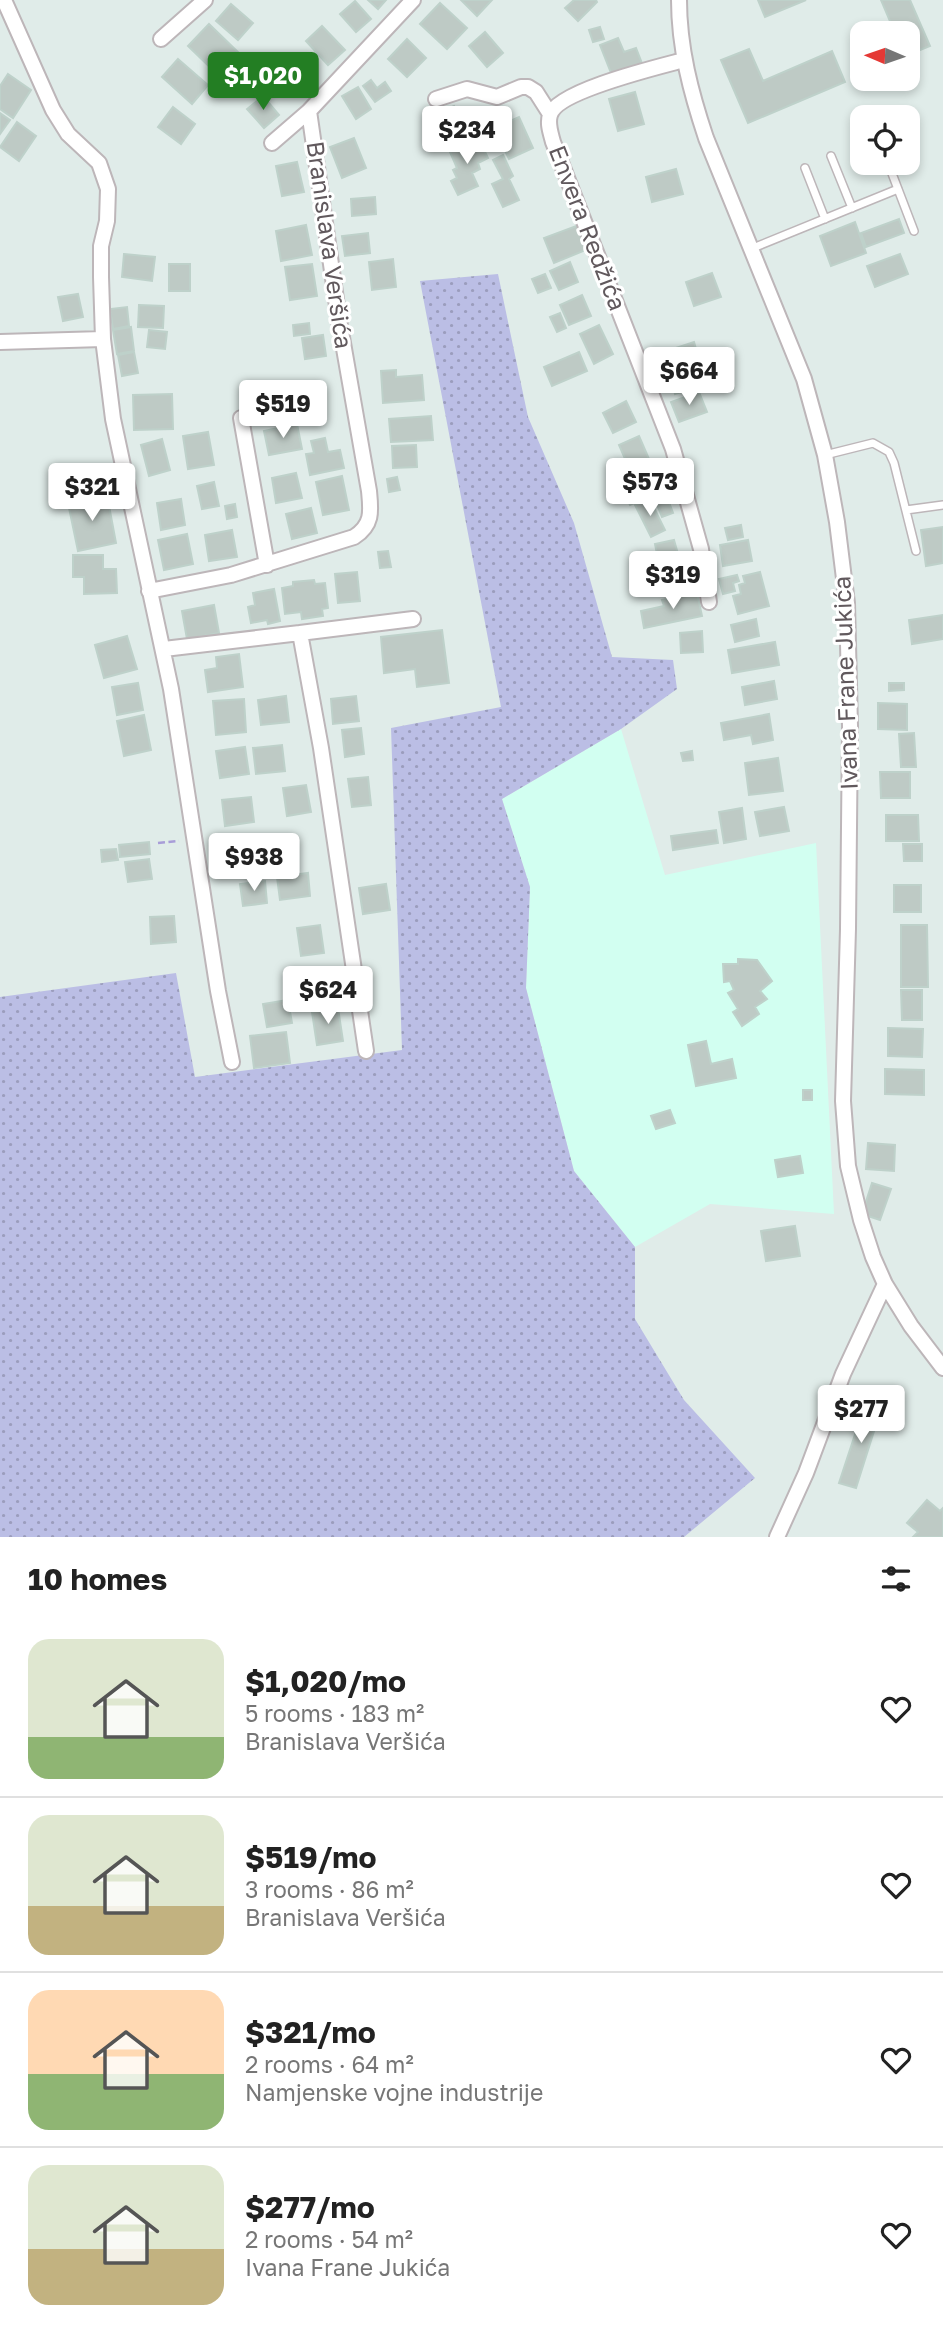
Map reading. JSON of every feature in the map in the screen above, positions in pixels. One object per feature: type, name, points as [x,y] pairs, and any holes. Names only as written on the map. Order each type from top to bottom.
[{"type":"street","points":[[4,0],[53,110],[68,134],[99,163],[108,189],[107,221],[101,246],[103,340],[113,419],[164,649],[218,991],[232,1062]]},
{"type":"street","points":[[161,39],[205,0]]},
{"type":"street","name":"Branislava Veršića","points":[[272,143],[309,111],[413,0]]},
{"type":"street","name":"Ivana Frane Jukića","points":[[679,0],[684,60],[693,98],[706,138],[753,248],[804,379],[825,455],[847,603],[850,726],[849,915],[844,1114],[848,1166],[861,1220],[885,1284],[911,1326],[943,1368]]},
{"type":"street","name":"Envera Redžića","points":[[684,60],[587,89],[556,105],[550,114],[549,127],[673,449],[701,549],[709,602]]},
{"type":"street","points":[[436,99],[467,89],[497,97],[520,87],[528,87],[536,92],[550,114]]},
{"type":"street","name":"Branislava Veršića","points":[[149,591],[231,575],[354,537],[364,531],[371,512],[339,320],[309,111]]},
{"type":"street","points":[[0,342],[103,340]]},
{"type":"street","points":[[241,418],[267,565]]},
{"type":"street","points":[[164,649],[413,619]]},
{"type":"street","points":[[300,633],[321,748],[366,1051]]},
{"type":"street","points":[[777,1537],[806,1473],[843,1374],[885,1284]]},
{"type":"lane","points":[[831,156],[852,208]]},
{"type":"lane","points":[[805,168],[825,219]]},
{"type":"lane","points":[[893,175],[915,231]]},
{"type":"lane","points":[[753,248],[898,189]]},
{"type":"lane","points":[[825,455],[873,443],[889,452],[916,551]]},
{"type":"lane","points":[[906,510],[943,505]]},
{"type":"path","points":[[158,843],[194,839]]},
{"type":"shaded area","points":[[498,274],[528,417],[574,523],[612,657],[673,660],[677,689],[621,729],[502,799],[530,887],[526,988],[574,1171],[635,1247],[635,1319],[684,1400],[755,1478],[684,1537],[0,1537],[0,997],[176,973],[195,1077],[402,1050],[391,728],[501,707],[420,281]]},
{"type":"shaded area","points":[[621,729],[665,875],[816,843],[834,1214],[710,1204],[635,1247],[574,1171],[526,988],[530,887],[502,799]]},
{"type":"building","points":[[368,0],[386,0],[378,9]]},
{"type":"building","points":[[461,0],[492,0],[477,16]]},
{"type":"building","points":[[574,0],[597,2],[578,21],[565,8]]},
{"type":"building","points":[[758,0],[806,0],[765,17]]},
{"type":"building","points":[[881,0],[910,0],[919,21],[890,21]]},
{"type":"building","points":[[355,1],[371,19],[356,32],[340,14]]},
{"type":"building","points":[[440,3],[467,28],[447,49],[420,24]]},
{"type":"building","points":[[231,4],[253,23],[238,40],[216,21]]},
{"type":"building","points":[[920,23],[930,46],[920,50]]},
{"type":"building","points":[[209,24],[239,53],[218,75],[188,46]]},
{"type":"building","points":[[322,26],[345,50],[328,65],[306,41]]},
{"type":"building","points":[[600,27],[604,39],[593,42],[589,30]]},
{"type":"building","points":[[485,32],[503,53],[487,67],[469,46]]},
{"type":"building","points":[[618,38],[624,52],[636,48],[643,66],[613,78],[600,45]]},
{"type":"building","points":[[407,39],[426,58],[407,77],[388,59]]},
{"type":"building","points":[[749,49],[763,81],[832,51],[845,82],[748,123],[721,60]]},
{"type":"building","points":[[294,58],[312,78],[293,95],[275,75]]},
{"type":"building","points":[[178,59],[208,85],[192,104],[162,77]]},
{"type":"building","points":[[8,74],[31,90],[13,118],[0,109],[0,86]]},
{"type":"building","points":[[371,80],[377,88],[385,82],[391,91],[375,102],[363,86]]},
{"type":"building","points":[[358,87],[371,109],[356,119],[342,96]]},
{"type":"building","points":[[635,92],[644,124],[618,131],[609,99]]},
{"type":"building","points":[[263,96],[279,115],[264,128],[247,109]]},
{"type":"building","points":[[454,106],[465,130],[444,140],[433,115]]},
{"type":"building","points":[[173,107],[195,124],[181,144],[158,127]]},
{"type":"building","points":[[0,113],[10,120],[0,134]]},
{"type":"building","points":[[519,117],[533,148],[509,159],[494,128]]},
{"type":"building","points":[[17,122],[36,136],[19,161],[0,147]]},
{"type":"building","points":[[354,138],[366,168],[342,178],[330,147]]},
{"type":"building","points":[[479,139],[488,158],[478,163],[480,169],[472,173],[478,186],[458,195],[451,181],[457,178],[453,170],[457,168],[450,152]]},
{"type":"building","points":[[503,155],[513,176],[509,179],[519,200],[503,207],[492,184],[503,179],[493,160]]},
{"type":"building","points":[[297,162],[304,192],[282,196],[276,166]]},
{"type":"building","points":[[676,169],[683,194],[652,202],[646,177]]},
{"type":"building","points":[[375,197],[376,214],[352,216],[351,199]]},
{"type":"building","points":[[899,219],[904,233],[866,247],[861,233]]},
{"type":"building","points":[[855,222],[866,253],[831,266],[820,236]]},
{"type":"building","points":[[306,225],[312,255],[281,261],[276,231]]},
{"type":"building","points":[[579,225],[588,249],[554,263],[544,238]]},
{"type":"building","points":[[368,233],[370,253],[345,256],[342,236]]},
{"type":"building","points":[[124,254],[155,257],[152,281],[122,277]]},
{"type":"building","points":[[900,254],[908,274],[875,287],[867,266]]},
{"type":"building","points":[[393,259],[396,287],[372,290],[369,262]]},
{"type":"building","points":[[570,262],[578,282],[559,290],[550,271]]},
{"type":"building","points":[[169,264],[190,264],[190,291],[169,291]]},
{"type":"building","points":[[312,264],[317,296],[290,300],[285,267]]},
{"type":"building","points":[[712,273],[721,297],[694,306],[686,282]]},
{"type":"building","points":[[545,274],[551,288],[538,293],[532,279]]},
{"type":"building","points":[[78,294],[83,317],[63,321],[58,297]]},
{"type":"building","points":[[582,295],[591,316],[569,325],[560,305]]},
{"type":"building","points":[[139,305],[164,306],[163,328],[138,327]]},
{"type":"building","points":[[127,307],[129,326],[113,329],[110,309]]},
{"type":"building","points":[[560,313],[566,328],[557,332],[550,317]]},
{"type":"building","points":[[309,323],[310,334],[294,336],[293,325]]},
{"type":"building","points":[[599,325],[613,354],[594,364],[580,334]]},
{"type":"building","points":[[131,327],[134,351],[117,354],[113,330]]},
{"type":"building","points":[[149,330],[167,332],[165,349],[147,347]]},
{"type":"building","points":[[323,335],[326,356],[305,359],[302,338]]},
{"type":"building","points":[[694,342],[704,376],[686,382],[688,390],[675,394],[662,362],[673,359],[670,350]]},
{"type":"building","points":[[134,352],[138,373],[122,376],[118,355]]},
{"type":"building","points":[[579,352],[587,371],[552,386],[544,367]]},
{"type":"building","points":[[396,370],[396,377],[422,375],[424,400],[383,403],[381,371]]},
{"type":"building","points":[[699,392],[707,412],[679,422],[671,402]]},
{"type":"building","points":[[172,394],[173,429],[134,430],[133,395]]},
{"type":"building","points":[[626,401],[636,422],[613,433],[603,413]]},
{"type":"building","points":[[431,416],[433,440],[391,442],[389,419]]},
{"type":"building","points":[[297,424],[302,449],[269,455],[264,431]]},
{"type":"building","points":[[208,432],[214,465],[188,469],[183,436]]},
{"type":"building","points":[[639,436],[649,459],[629,468],[619,445]]},
{"type":"building","points":[[325,438],[328,452],[340,450],[344,468],[310,475],[306,454],[314,453],[311,441]]},
{"type":"building","points":[[162,439],[170,470],[149,476],[141,445]]},
{"type":"building","points":[[416,445],[417,467],[393,468],[392,446]]},
{"type":"building","points":[[651,463],[661,485],[652,489],[654,494],[630,505],[618,480]]},
{"type":"building","points":[[296,473],[302,498],[276,503],[272,478]]},
{"type":"building","points":[[342,476],[349,510],[323,515],[316,482]]},
{"type":"building","points":[[397,477],[400,490],[389,492],[387,479]]},
{"type":"building","points":[[214,482],[219,506],[202,509],[197,486]]},
{"type":"building","points":[[666,494],[673,513],[662,517],[655,499]]},
{"type":"building","points":[[107,495],[116,543],[78,551],[68,503]]},
{"type":"building","points":[[649,498],[665,530],[651,537],[635,505]]},
{"type":"building","points":[[181,499],[185,525],[161,530],[157,503]]},
{"type":"building","points":[[235,504],[237,517],[227,519],[225,506]]},
{"type":"building","points":[[311,508],[317,533],[292,539],[286,514]]},
{"type":"building","points":[[741,525],[743,537],[728,540],[725,528]]},
{"type":"building","points":[[943,527],[943,563],[926,566],[921,530]]},
{"type":"building","points":[[232,530],[237,557],[209,561],[205,535]]},
{"type":"building","points":[[187,534],[193,564],[164,570],[158,540]]},
{"type":"building","points":[[674,540],[678,554],[658,559],[655,544]]},
{"type":"building","points":[[748,540],[752,561],[723,566],[720,545]]},
{"type":"building","points":[[388,551],[391,567],[380,568],[378,552]]},
{"type":"building","points":[[73,555],[103,555],[103,569],[116,569],[117,593],[84,594],[84,577],[73,577]]},
{"type":"building","points":[[685,559],[689,581],[663,586],[658,564]]},
{"type":"building","points":[[357,572],[360,601],[338,603],[335,574]]},
{"type":"building","points":[[760,572],[769,606],[738,614],[733,596],[741,594],[739,585],[745,583],[743,576]]},
{"type":"building","points":[[737,575],[739,581],[733,583],[735,591],[723,594],[719,579]]},
{"type":"building","points":[[314,580],[315,584],[325,583],[328,608],[322,609],[323,616],[302,619],[301,612],[285,614],[282,588],[293,586],[293,582]]},
{"type":"building","points":[[274,589],[280,621],[268,624],[267,620],[251,623],[248,607],[255,605],[253,593]]},
{"type":"building","points":[[697,593],[702,616],[644,628],[641,611],[664,606],[662,600]]},
{"type":"building","points":[[214,605],[219,633],[187,639],[182,611]]},
{"type":"building","points":[[943,615],[943,639],[912,644],[909,620]]},
{"type":"building","points":[[756,619],[759,636],[735,642],[731,625]]},
{"type":"building","points":[[442,630],[449,683],[417,687],[415,669],[384,673],[381,637]]},
{"type":"building","points":[[702,631],[703,652],[681,653],[680,633]]},
{"type":"building","points":[[127,636],[137,669],[104,678],[95,645]]},
{"type":"building","points":[[775,642],[779,665],[732,673],[728,650]]},
{"type":"building","points":[[239,654],[243,687],[208,692],[205,670],[217,668],[216,657]]},
{"type":"building","points":[[774,681],[777,699],[745,705],[742,687]]},
{"type":"building","points":[[138,683],[143,710],[117,715],[112,687]]},
{"type":"building","points":[[889,683],[904,683],[904,690],[889,691]]},
{"type":"building","points":[[286,696],[289,722],[261,725],[258,700]]},
{"type":"building","points":[[356,696],[359,721],[333,724],[331,699]]},
{"type":"building","points":[[244,699],[246,732],[216,735],[213,701]]},
{"type":"building","points":[[878,703],[907,704],[907,730],[878,729]]},
{"type":"building","points":[[769,714],[773,740],[753,744],[751,735],[724,740],[721,723]]},
{"type":"building","points":[[144,715],[151,750],[124,756],[117,721]]},
{"type":"building","points":[[361,728],[364,754],[345,757],[342,730]]},
{"type":"building","points":[[914,733],[916,767],[901,767],[899,734]]},
{"type":"building","points":[[282,745],[285,771],[256,774],[253,748]]},
{"type":"building","points":[[245,747],[249,774],[220,778],[216,751]]},
{"type":"building","points":[[692,751],[693,760],[683,761],[681,753]]},
{"type":"building","points":[[778,758],[783,791],[749,795],[745,763]]},
{"type":"building","points":[[880,772],[910,772],[910,798],[881,798]]},
{"type":"building","points":[[368,777],[371,805],[352,807],[348,779]]},
{"type":"building","points":[[306,785],[311,812],[287,816],[283,788]]},
{"type":"building","points":[[251,797],[254,822],[225,826],[222,800]]},
{"type":"building","points":[[784,807],[789,831],[760,836],[755,812]]},
{"type":"building","points":[[742,808],[746,839],[724,843],[719,812]]},
{"type":"building","points":[[886,815],[918,815],[919,841],[886,841]]},
{"type":"building","points":[[716,830],[718,843],[673,850],[671,836]]},
{"type":"building","points":[[149,842],[150,854],[120,857],[119,845]]},
{"type":"building","points":[[903,844],[922,844],[922,861],[904,861]]},
{"type":"building","points":[[116,849],[118,860],[102,862],[101,850]]},
{"type":"building","points":[[149,859],[152,879],[128,882],[125,862]]},
{"type":"building","points":[[308,873],[310,896],[280,900],[277,877]]},
{"type":"building","points":[[265,881],[267,903],[243,906],[240,884]]},
{"type":"building","points":[[386,884],[390,910],[363,914],[359,888]]},
{"type":"building","points":[[894,885],[921,885],[921,912],[894,912]]},
{"type":"building","points":[[174,916],[176,942],[151,944],[150,917]]},
{"type":"building","points":[[320,925],[324,953],[301,956],[297,928]]},
{"type":"building","points":[[901,925],[927,925],[928,987],[901,987]]},
{"type":"building","points":[[738,959],[757,960],[772,981],[760,991],[767,999],[755,1007],[759,1014],[742,1026],[733,1012],[738,1009],[728,993],[734,990],[730,981],[724,982],[723,964],[738,964]]},
{"type":"building","points":[[321,978],[326,1002],[299,1007],[294,983]]},
{"type":"building","points":[[901,990],[922,990],[922,1020],[902,1020]]},
{"type":"building","points":[[288,1000],[292,1023],[267,1027],[263,1004]]},
{"type":"building","points":[[338,1008],[343,1041],[317,1045],[312,1012]]},
{"type":"building","points":[[888,1028],[923,1029],[922,1057],[888,1056]]},
{"type":"building","points":[[286,1032],[290,1063],[254,1068],[250,1036]]},
{"type":"building","points":[[706,1041],[711,1064],[732,1059],[736,1078],[696,1086],[688,1045]]},
{"type":"building","points":[[885,1069],[924,1070],[924,1095],[885,1094]]},
{"type":"building","points":[[803,1090],[812,1090],[812,1100],[803,1100]]},
{"type":"building","points":[[670,1110],[675,1123],[656,1129],[651,1116]]},
{"type":"building","points":[[868,1143],[895,1145],[894,1171],[866,1169]]},
{"type":"building","points":[[800,1156],[803,1173],[778,1177],[775,1160]]},
{"type":"building","points":[[872,1183],[891,1189],[880,1220],[862,1214]]},
{"type":"building","points":[[795,1226],[800,1256],[766,1261],[761,1231]]},
{"type":"building","points":[[866,1401],[882,1406],[856,1488],[839,1483]]},
{"type":"building","points":[[927,1500],[940,1511],[943,1508],[943,1537],[913,1537],[918,1532],[907,1523]]}]
